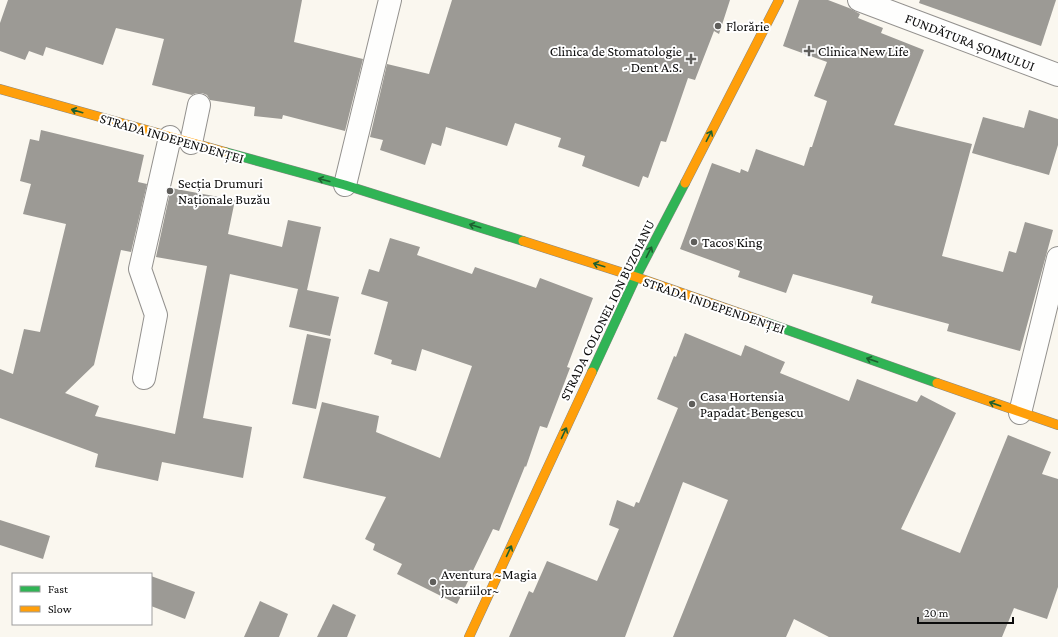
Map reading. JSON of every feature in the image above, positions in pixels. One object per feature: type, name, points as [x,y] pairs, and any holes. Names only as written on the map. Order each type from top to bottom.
[{"type":"street","points":[[345,185],[390,0]]},
{"type":"street","name":"STRADA COLONEL ION BUZOIANU","points":[[469,637],[636,277],[779,0]]},
{"type":"street","name":"FUNDĂTURA ȘOIMULUI","points":[[859,0],[1058,75]]},
{"type":"street","name":"STRADA INDEPENDENȚEI","points":[[0,89],[345,185],[636,277],[1020,413],[1058,425]]},
{"type":"street","points":[[191,143],[199,105]]},
{"type":"street","points":[[144,378],[156,315],[140,269],[170,137]]},
{"type":"street","points":[[1020,413],[1058,258]]},
{"type":"building","points":[[8,0],[302,0],[294,42],[363,59],[345,131],[283,115],[282,119],[254,116],[255,107],[210,100],[207,95],[202,93],[192,95],[152,85],[164,39],[116,28],[103,65],[46,47],[43,56],[29,51],[25,60],[0,51],[0,23]]},
{"type":"building","points":[[452,0],[730,0],[719,34],[714,31],[695,80],[688,78],[666,142],[661,141],[648,178],[643,176],[639,187],[582,166],[585,156],[558,147],[561,138],[515,123],[507,146],[446,127],[441,146],[432,143],[425,165],[380,150],[383,140],[370,137],[387,64],[429,74]]},
{"type":"building","points":[[799,0],[828,0],[849,8],[860,14],[858,18],[883,28],[881,33],[924,50],[894,125],[972,144],[942,256],[1003,272],[1009,251],[1016,253],[1025,222],[1053,230],[1020,351],[947,331],[949,324],[871,303],[873,296],[793,274],[786,293],[738,277],[740,271],[680,249],[712,163],[740,173],[741,169],[748,172],[756,149],[804,166],[810,147],[812,147],[827,101],[814,96],[827,62],[783,46]]},
{"type":"building","points":[[920,0],[1056,0],[1041,46],[919,3]]},
{"type":"building","points":[[1029,110],[1058,119],[1058,145],[1049,175],[972,153],[983,117],[1024,128]]},
{"type":"building","points":[[41,130],[144,155],[138,182],[147,184],[131,252],[121,250],[94,365],[65,393],[99,406],[95,416],[175,434],[207,266],[156,257],[171,188],[235,200],[228,234],[282,247],[288,220],[321,227],[307,290],[339,297],[330,336],[289,327],[298,289],[230,274],[203,418],[252,427],[243,478],[162,462],[158,481],[95,467],[98,454],[0,418],[0,369],[13,374],[24,329],[40,332],[66,224],[23,214],[31,184],[20,181],[30,139],[39,141]]},
{"type":"building","points":[[390,238],[420,247],[417,255],[472,274],[475,267],[536,288],[540,278],[593,298],[567,367],[570,368],[547,428],[540,426],[526,467],[525,466],[499,531],[493,529],[457,604],[397,574],[402,564],[373,550],[375,544],[365,539],[386,497],[303,478],[322,402],[379,416],[376,432],[440,458],[472,366],[422,349],[416,371],[391,364],[392,360],[374,354],[388,302],[361,294],[369,269],[379,272]]},
{"type":"building","points":[[685,333],[741,356],[745,345],[785,362],[780,373],[849,401],[857,379],[917,402],[921,395],[956,413],[901,529],[960,553],[1008,435],[1051,452],[1042,474],[1058,479],[1058,587],[1047,619],[1014,608],[1002,637],[829,637],[794,619],[786,637],[673,637],[728,500],[683,482],[625,637],[509,637],[529,591],[533,593],[547,561],[597,581],[619,529],[609,525],[617,500],[634,507],[636,502],[639,503],[678,408],[657,399]]},
{"type":"building","points":[[307,334],[331,339],[316,409],[292,404]]},
{"type":"building","points":[[0,520],[50,536],[43,559],[0,545]]},
{"type":"building","points":[[152,576],[195,592],[185,619],[152,606]]},
{"type":"building","points":[[260,601],[288,614],[279,637],[244,637]]},
{"type":"building","points":[[333,604],[356,615],[347,637],[317,637]]},
{"type":"traffic: fast","points":[[225,152],[345,185],[523,241]]},
{"type":"traffic: fast","points":[[592,372],[636,277],[685,183]]},
{"type":"traffic: fast","points":[[765,322],[937,383]]},
{"type":"traffic: slow","points":[[685,183],[779,0]]},
{"type":"traffic: slow","points":[[0,89],[225,152]]},
{"type":"traffic: slow","points":[[523,241],[636,277],[765,322]]},
{"type":"traffic: slow","points":[[469,637],[592,372]]},
{"type":"traffic: slow","points":[[937,383],[1058,425]]},
{"type":"place","name":"Florărie","points":[[718,26]]},
{"type":"place","name":"Clinica New Life","points":[[809,51]]},
{"type":"place","name":"Clinica de Stomatologie - Dent A.S.","points":[[691,59]]},
{"type":"place","name":"Secția Drumuri Naționale Buzău","points":[[170,191]]},
{"type":"place","name":"Tacos King","points":[[694,242]]},
{"type":"place","name":"Casa Hortensia Papadat-Bengescu","points":[[692,404]]},
{"type":"place","name":"Aventura ~Magia jucariilor~","points":[[433,582]]}]
